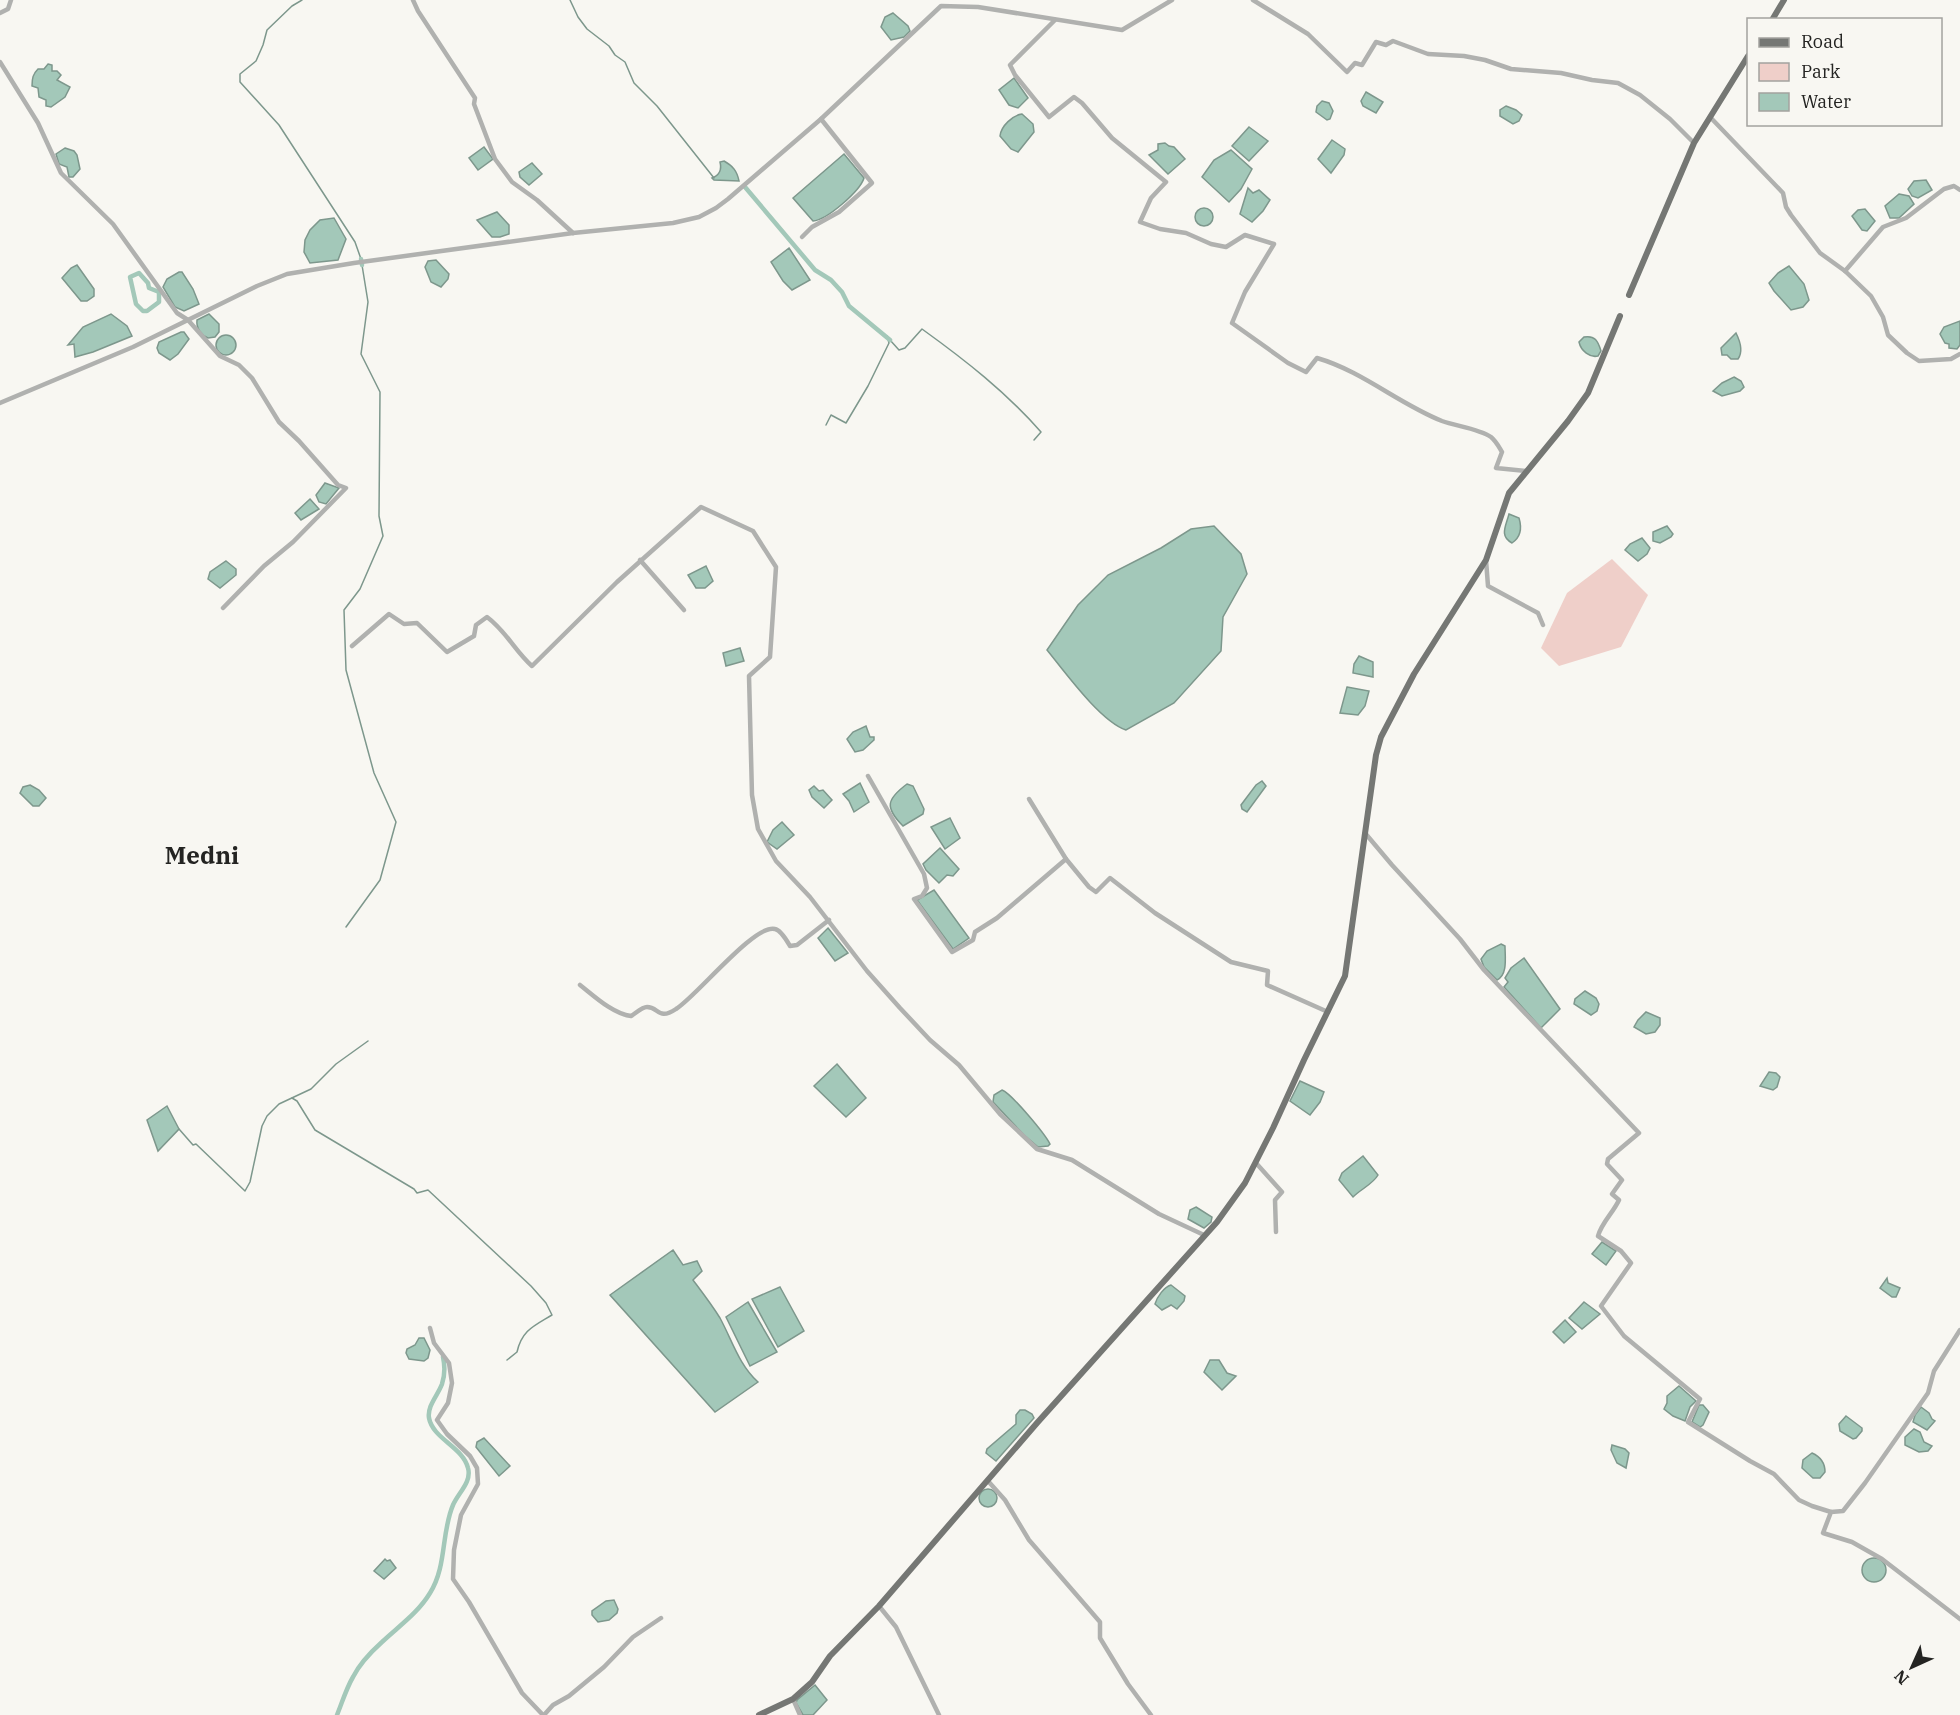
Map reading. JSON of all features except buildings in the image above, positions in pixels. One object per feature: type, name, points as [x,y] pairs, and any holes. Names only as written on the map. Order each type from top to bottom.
[{"type":"main road","points":[[1773,18],[1784,0]]},
{"type":"main road","points":[[1629,296],[1694,144],[1747,59]]},
{"type":"main road","points":[[759,1715],[793,1700],[812,1682],[830,1656],[879,1606],[1026,1435],[1217,1222],[1245,1183],[1345,976],[1376,755],[1381,737],[1414,674],[1486,560],[1509,493],[1588,393],[1620,316]]},
{"type":"street","points":[[0,13],[8,9],[11,0]]},
{"type":"street","points":[[413,0],[475,98],[474,104],[495,159],[512,182],[537,200],[573,233]]},
{"type":"street","points":[[948,6],[950,0]]},
{"type":"street","points":[[0,403],[133,347],[257,286],[287,274],[573,233],[673,223],[699,217],[728,200],[821,118],[941,6],[978,7],[1122,30],[1172,0]]},
{"type":"street","points":[[1253,0],[1308,34],[1347,72],[1355,63],[1362,64],[1376,42],[1386,45],[1393,41],[1428,54],[1464,56],[1511,69],[1561,73],[1592,80],[1618,82],[1640,95],[1670,119],[1694,144]]},
{"type":"street","points":[[1055,20],[1010,65],[1015,75],[1049,117],[1074,97],[1112,138],[1166,182],[1151,198],[1140,222],[1160,229],[1186,233],[1211,244],[1226,247],[1245,235],[1274,244],[1245,292],[1232,323],[1288,363],[1306,372],[1317,358],[1328,361],[1346,368],[1392,396],[1442,420],[1491,436],[1502,452],[1496,468],[1526,471]]},
{"type":"street","points":[[0,62],[38,123],[61,173],[112,224],[177,313],[188,320],[220,356],[239,365],[252,378],[279,422],[338,485],[346,488],[223,608]]},
{"type":"street","points":[[802,237],[812,227],[839,212],[872,183],[821,118]]},
{"type":"street","points":[[1711,118],[1783,193],[1786,207],[1820,253],[1845,271],[1871,296],[1888,335],[1919,361],[1951,359],[1960,354]]},
{"type":"street","points":[[1845,271],[1883,227],[1906,218],[1944,189],[1954,186],[1960,190]]},
{"type":"street","points":[[352,646],[389,614],[404,624],[417,623],[447,652],[474,636],[476,625],[487,617],[506,633],[520,656],[532,666],[640,560],[701,507],[753,531],[776,567],[770,657],[749,676],[752,795],[758,829],[776,861],[829,921],[867,971],[900,1008],[930,1040],[959,1065],[1000,1114],[1037,1149],[1072,1160],[1159,1214],[1204,1235]]},
{"type":"street","points":[[640,560],[684,610]]},
{"type":"street","points":[[1486,560],[1488,586],[1540,611],[1543,625]]},
{"type":"street","points":[[868,776],[924,874],[927,888],[922,896],[914,899],[952,952],[956,952],[973,940],[975,932],[997,918],[1066,859]]},
{"type":"street","points":[[1029,799],[1066,859],[1089,887],[1096,892],[1110,878],[1155,913],[1231,962],[1268,971],[1267,984],[1328,1012]]},
{"type":"street","points":[[1365,832],[1392,865],[1461,939],[1484,970],[1639,1133],[1608,1159],[1607,1164],[1622,1180],[1612,1194],[1619,1200],[1601,1226],[1598,1236],[1621,1251],[1631,1263],[1601,1306],[1624,1336],[1700,1399],[1688,1422],[1774,1474],[1799,1500],[1831,1512],[1843,1511],[1928,1393],[1934,1371],[1960,1330]]},
{"type":"street","points":[[580,984],[600,1001],[625,1015],[631,1016],[645,1007],[666,1014],[676,1010],[690,998],[737,950],[766,931],[777,929],[790,946],[796,945],[829,921]]},
{"type":"street","points":[[1256,1163],[1282,1192],[1275,1200],[1276,1232]]},
{"type":"street","points":[[430,1328],[434,1343],[449,1363],[452,1383],[447,1403],[437,1420],[447,1434],[470,1456],[477,1468],[478,1485],[461,1515],[454,1550],[453,1579],[522,1693],[543,1715],[604,1667],[633,1636],[661,1618]]},
{"type":"street","points":[[988,1481],[1005,1500],[1029,1540],[1100,1622],[1100,1638],[1128,1684],[1151,1715]]},
{"type":"street","points":[[1831,1512],[1823,1533],[1852,1542],[1882,1558],[1960,1619]]},
{"type":"street","points":[[879,1606],[896,1627],[939,1715]]},
{"type":"street","points":[[793,1700],[800,1715]]},
{"type":"green space","points":[[1612,559],[1648,595],[1621,647],[1559,666],[1541,648],[1567,593]]},
{"type":"water","points":[[893,13],[908,26],[910,31],[904,37],[891,40],[881,27],[885,17]]},
{"type":"water","points":[[48,64],[52,65],[52,71],[57,71],[61,75],[57,80],[70,87],[65,97],[51,107],[46,106],[46,100],[39,97],[38,88],[32,86],[35,73],[38,69],[44,69]]},
{"type":"water","points":[[1014,78],[1028,98],[1018,108],[1009,105],[999,90]]},
{"type":"water","points":[[1366,92],[1383,102],[1376,113],[1363,106],[1361,101]]},
{"type":"water","points":[[1322,101],[1329,103],[1333,111],[1330,119],[1327,120],[1316,112],[1317,106]]},
{"type":"water","points":[[1506,106],[1522,115],[1519,121],[1513,124],[1500,116],[1500,110]]},
{"type":"water","points":[[1022,114],[1033,124],[1034,132],[1018,152],[1011,149],[1000,136],[1008,122]]},
{"type":"water","points":[[1249,127],[1268,141],[1249,161],[1232,146]]},
{"type":"water","points":[[1332,140],[1345,149],[1344,155],[1331,173],[1318,159]]},
{"type":"water","points":[[1165,143],[1174,147],[1185,159],[1168,174],[1149,155],[1158,150],[1158,144]]},
{"type":"water","points":[[484,147],[493,159],[478,170],[469,158]]},
{"type":"water","points":[[65,148],[74,151],[77,155],[80,169],[73,177],[69,177],[67,167],[59,164],[56,154]]},
{"type":"water","points":[[1231,150],[1252,169],[1241,189],[1229,202],[1202,177],[1214,160]]},
{"type":"water","points":[[844,154],[864,178],[842,204],[826,216],[813,221],[793,198]]},
{"type":"water","points":[[724,161],[734,169],[739,181],[712,178],[719,174],[720,162]]},
{"type":"water","points":[[532,163],[542,174],[529,185],[520,177],[519,172]]},
{"type":"water","points":[[1926,180],[1932,190],[1918,198],[1912,196],[1908,189],[1914,181]]},
{"type":"water","points":[[1248,188],[1253,193],[1259,190],[1270,200],[1252,222],[1240,214]]},
{"type":"water","points":[[1899,194],[1909,196],[1914,204],[1899,218],[1890,218],[1885,206]]},
{"type":"water","points":[[1204,208],[1210,211],[1213,217],[1210,223],[1204,226],[1198,223],[1195,217],[1198,211]]},
{"type":"water","points":[[1865,209],[1875,221],[1867,231],[1862,230],[1852,216],[1858,210]]},
{"type":"water","points":[[497,212],[509,225],[509,234],[492,237],[477,220]]},
{"type":"water","points":[[334,218],[346,239],[338,260],[310,263],[304,252],[305,240],[310,230],[320,220]]},
{"type":"water","points":[[789,248],[810,280],[792,290],[783,281],[771,262]]},
{"type":"water","points":[[436,260],[449,274],[441,287],[431,282],[425,267],[428,261]]},
{"type":"water","points":[[77,265],[94,289],[94,296],[87,301],[81,301],[62,278]]},
{"type":"water","points":[[1789,266],[1804,284],[1809,300],[1803,307],[1791,310],[1769,283]]},
{"type":"water","points":[[182,272],[193,289],[199,304],[184,311],[175,307],[163,287],[167,279]]},
{"type":"water","points":[[111,314],[127,326],[132,336],[75,357],[74,344],[68,345],[83,327]]},
{"type":"water","points":[[209,314],[219,324],[219,332],[215,337],[208,338],[200,331],[197,320]]},
{"type":"water","points":[[1960,321],[1960,345],[1957,349],[1949,348],[1949,344],[1945,343],[1940,334],[1944,327]]},
{"type":"water","points":[[184,332],[189,339],[178,354],[170,360],[159,353],[157,348],[159,342]]},
{"type":"water","points":[[1736,333],[1741,350],[1738,359],[1731,359],[1727,355],[1722,355],[1721,348]]},
{"type":"water","points":[[226,335],[233,338],[236,345],[233,352],[226,355],[219,352],[216,345],[219,338]]},
{"type":"water","points":[[1584,337],[1591,337],[1597,342],[1601,351],[1598,356],[1589,355],[1584,351],[1579,342]]},
{"type":"water","points":[[1734,377],[1741,381],[1744,387],[1740,391],[1722,396],[1713,391],[1722,383]]},
{"type":"water","points":[[325,483],[339,488],[326,504],[319,502],[316,495]]},
{"type":"water","points":[[310,499],[319,509],[301,520],[295,513]]},
{"type":"water","points":[[1509,514],[1519,518],[1520,525],[1519,535],[1512,543],[1505,534]]},
{"type":"water","points":[[1214,526],[1241,554],[1247,574],[1223,617],[1221,651],[1174,703],[1126,730],[1094,707],[1047,650],[1078,605],[1108,575],[1161,548],[1191,529]]},
{"type":"water","points":[[1667,526],[1673,534],[1671,537],[1660,543],[1653,541],[1653,532]]},
{"type":"water","points":[[1642,538],[1650,548],[1647,554],[1638,561],[1625,550],[1630,544]]},
{"type":"water","points":[[226,561],[236,569],[236,575],[220,588],[208,579],[210,572]]},
{"type":"water","points":[[706,566],[713,581],[705,588],[696,588],[688,575]]},
{"type":"water","points":[[740,648],[744,661],[726,666],[723,653]]},
{"type":"water","points":[[1359,656],[1373,662],[1373,677],[1353,673],[1354,664]]},
{"type":"water","points":[[1347,687],[1369,691],[1365,706],[1358,715],[1340,713]]},
{"type":"water","points":[[866,726],[870,737],[874,737],[874,740],[863,750],[855,752],[847,739],[853,732]]},
{"type":"water","points":[[1262,781],[1266,786],[1247,812],[1242,809],[1241,805],[1256,785]]},
{"type":"water","points":[[860,783],[869,802],[854,812],[843,794]]},
{"type":"water","points":[[907,784],[913,786],[924,809],[923,814],[903,826],[893,814],[890,804],[895,794]]},
{"type":"water","points":[[30,785],[46,798],[39,806],[33,806],[20,793],[23,787]]},
{"type":"water","points":[[814,786],[819,791],[823,790],[832,800],[824,808],[812,797],[809,790]]},
{"type":"water","points":[[950,818],[960,838],[945,849],[931,827]]},
{"type":"water","points":[[782,822],[794,835],[777,849],[767,842],[773,830]]},
{"type":"water","points":[[940,848],[959,869],[953,876],[947,875],[939,883],[923,864]]},
{"type":"water","points":[[934,890],[969,938],[953,949],[917,900]]},
{"type":"water","points":[[828,928],[848,953],[835,961],[818,938]]},
{"type":"water","points":[[1501,944],[1505,946],[1505,965],[1501,978],[1497,980],[1484,967],[1481,959],[1487,951]]},
{"type":"water","points":[[1524,958],[1560,1009],[1541,1028],[1504,987],[1508,982],[1505,978],[1511,968]]},
{"type":"water","points":[[1585,991],[1596,998],[1599,1004],[1597,1011],[1591,1015],[1574,1004],[1575,999]]},
{"type":"water","points":[[1646,1012],[1660,1018],[1660,1025],[1655,1032],[1646,1034],[1634,1027]]},
{"type":"water","points":[[837,1064],[866,1098],[846,1117],[814,1086]]},
{"type":"water","points":[[1769,1072],[1776,1073],[1780,1077],[1777,1087],[1773,1090],[1760,1086]]},
{"type":"water","points":[[1300,1081],[1324,1092],[1310,1115],[1290,1101]]},
{"type":"water","points":[[1002,1090],[1035,1124],[1050,1144],[1048,1146],[1038,1147],[993,1102],[994,1095]]},
{"type":"water","points":[[167,1106],[179,1129],[158,1151],[147,1120]]},
{"type":"water","points":[[1363,1156],[1378,1175],[1353,1197],[1339,1180],[1342,1173]]},
{"type":"water","points":[[1196,1207],[1212,1217],[1211,1222],[1204,1228],[1188,1219],[1190,1210]]},
{"type":"water","points":[[1602,1242],[1616,1251],[1606,1265],[1592,1254]]},
{"type":"water","points":[[673,1250],[683,1265],[697,1261],[702,1271],[693,1280],[720,1318],[746,1368],[758,1382],[715,1412],[610,1295]]},
{"type":"water","points":[[1887,1278],[1888,1283],[1900,1288],[1896,1297],[1892,1297],[1880,1288]]},
{"type":"water","points":[[1171,1285],[1185,1296],[1184,1301],[1177,1309],[1171,1305],[1162,1310],[1155,1304],[1156,1301],[1163,1290]]},
{"type":"water","points":[[780,1287],[804,1331],[778,1347],[752,1299]]},
{"type":"water","points":[[748,1302],[777,1352],[750,1366],[726,1317]]},
{"type":"water","points":[[1584,1302],[1600,1314],[1582,1329],[1569,1318]]},
{"type":"water","points":[[1565,1320],[1576,1332],[1564,1343],[1553,1332]]},
{"type":"water","points":[[419,1338],[424,1338],[430,1350],[428,1358],[424,1361],[409,1359],[406,1353],[407,1349],[415,1345]]},
{"type":"water","points":[[1210,1360],[1219,1360],[1227,1373],[1236,1376],[1222,1390],[1204,1372]]},
{"type":"water","points":[[1679,1386],[1696,1401],[1690,1407],[1685,1421],[1664,1409],[1667,1396]]},
{"type":"water","points":[[1699,1405],[1703,1405],[1709,1412],[1700,1427],[1692,1422]]},
{"type":"water","points":[[1921,1407],[1935,1421],[1927,1430],[1913,1422]]},
{"type":"water","points":[[1020,1410],[1032,1414],[1034,1418],[996,1461],[986,1453],[987,1449],[1016,1424],[1016,1415]]},
{"type":"water","points":[[1846,1416],[1862,1428],[1856,1438],[1853,1439],[1840,1431],[1839,1424]]},
{"type":"water","points":[[1914,1429],[1920,1432],[1924,1442],[1932,1446],[1928,1451],[1919,1452],[1905,1445],[1905,1437]]},
{"type":"water","points":[[484,1438],[510,1466],[499,1476],[476,1447],[477,1442]]},
{"type":"water","points":[[1612,1445],[1625,1449],[1629,1453],[1626,1468],[1617,1463],[1611,1450]]},
{"type":"water","points":[[1812,1453],[1820,1458],[1824,1466],[1825,1472],[1820,1478],[1813,1478],[1802,1468],[1803,1460]]},
{"type":"water","points":[[988,1489],[994,1492],[997,1498],[994,1504],[988,1507],[982,1504],[979,1498],[982,1492]]},
{"type":"water","points":[[1874,1558],[1882,1562],[1886,1570],[1882,1578],[1874,1582],[1866,1578],[1862,1570],[1866,1562]]},
{"type":"water","points":[[385,1559],[390,1560],[396,1568],[384,1579],[374,1571]]},
{"type":"water","points":[[614,1600],[618,1609],[617,1613],[609,1620],[598,1622],[592,1615],[592,1611],[606,1601]]},
{"type":"water","points":[[815,1685],[827,1700],[813,1715],[803,1715],[796,1703],[797,1700]]},
{"type":"waterway","points":[[302,0],[292,6],[267,30],[256,61],[240,74],[240,82],[279,125],[355,242],[361,259]]},
{"type":"waterway","points":[[570,0],[587,29],[625,62],[634,83],[657,106],[714,178]]},
{"type":"waterway","points":[[745,187],[815,270],[831,280],[842,292],[849,306],[890,340]]},
{"type":"waterway","points":[[361,259],[362,265]]},
{"type":"waterway","points":[[346,927],[380,880],[396,822],[374,773],[346,670],[344,610],[360,589],[383,536],[379,516],[380,392],[361,354],[368,302],[362,265]]},
{"type":"waterway","points":[[139,273],[148,283],[149,288],[159,292],[159,302],[147,311],[143,311],[136,304],[130,277],[139,273]]},
{"type":"waterway","points":[[890,340],[899,350],[905,348],[922,329],[1014,403],[1041,432],[1034,440]]},
{"type":"waterway","points":[[826,425],[831,415],[846,423],[868,386],[889,343],[887,336]]},
{"type":"waterway","points":[[179,1129],[193,1145],[196,1144],[245,1191],[250,1182],[262,1126],[267,1116],[279,1104],[311,1089],[336,1064],[368,1041]]},
{"type":"waterway","points":[[292,1098],[297,1101],[315,1130],[414,1189],[417,1193],[428,1190],[531,1286],[546,1303],[552,1315],[530,1329],[522,1338],[517,1352],[507,1360]]},
{"type":"waterway","points":[[337,1715],[362,1663],[414,1613],[430,1593],[442,1561],[449,1516],[468,1478],[469,1473],[465,1461],[436,1432],[429,1418],[431,1405],[443,1381],[443,1357]]},
{"type":"district","name":"Medni","points":[[202,855]]}]
